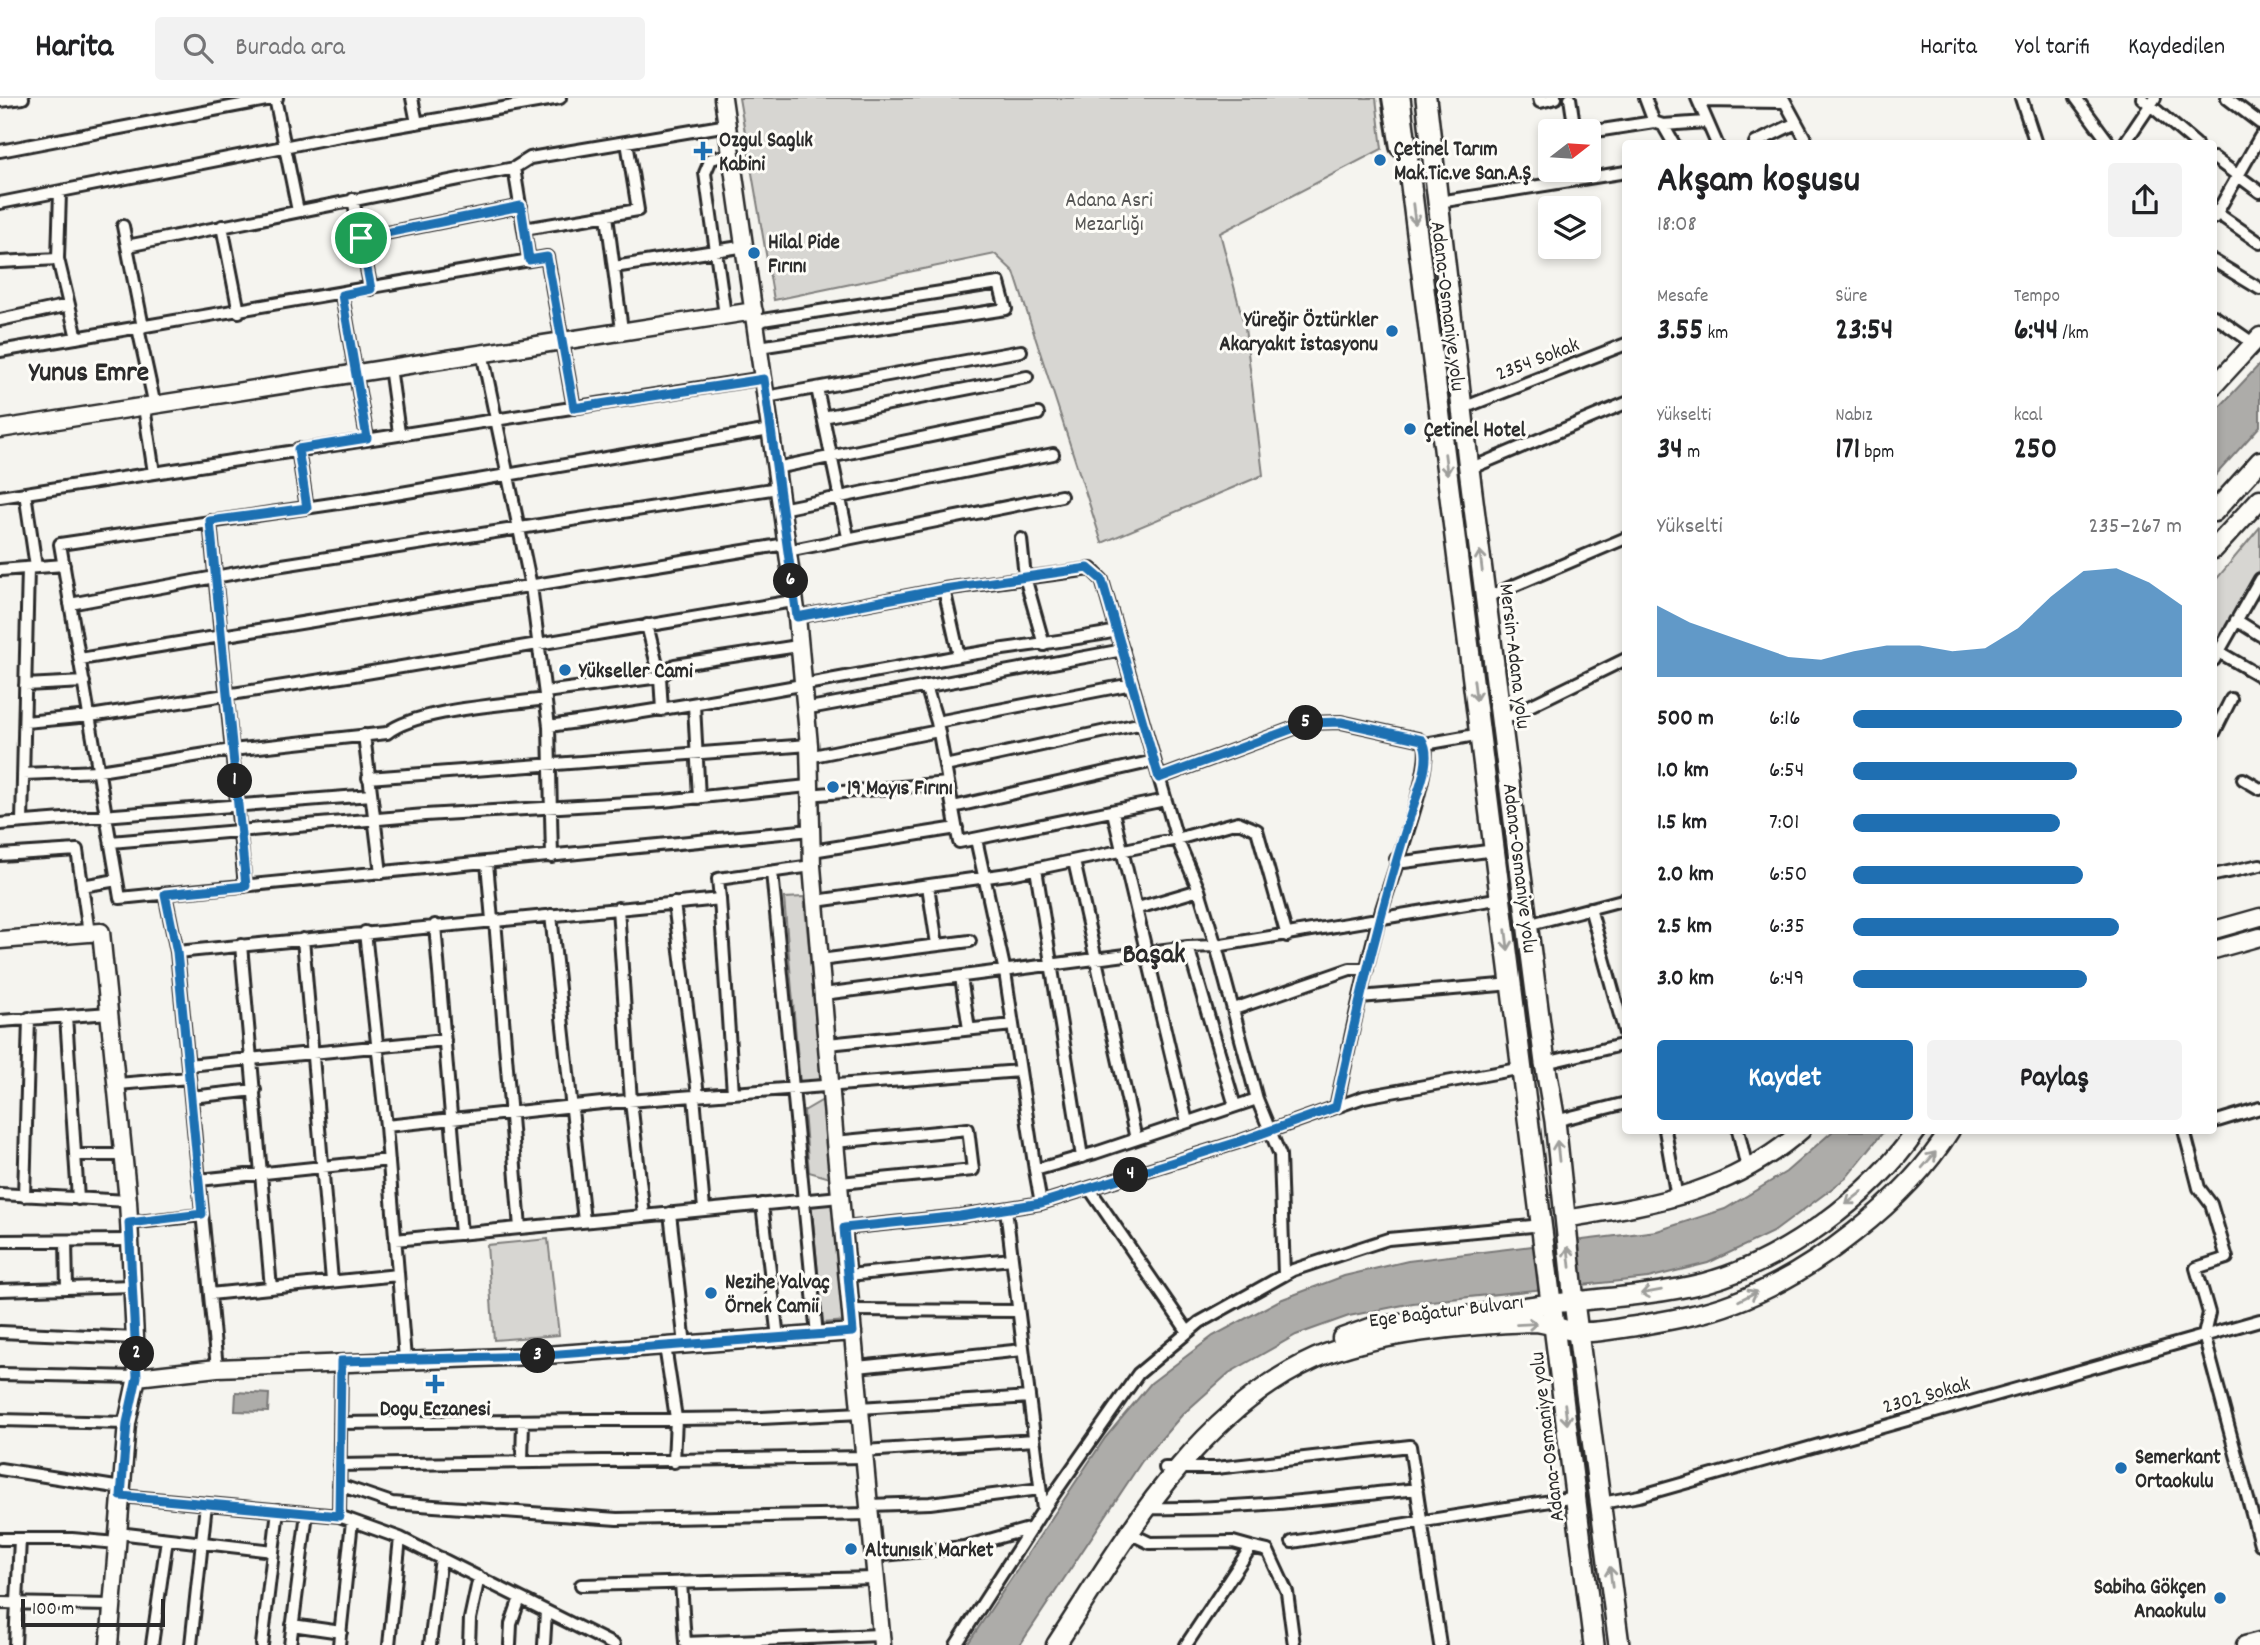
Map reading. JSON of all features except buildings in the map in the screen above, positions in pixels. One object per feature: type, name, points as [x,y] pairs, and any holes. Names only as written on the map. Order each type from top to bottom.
[{"type":"highway","name":"Adana-Osmaniye yolu","points":[[1400,98],[1544,1225],[1594,1645]]},
{"type":"highway","name":"Mersin-Adana yolu","points":[[1426,98],[1469,469],[1545,1063],[1555,1121],[1565,1219]]},
{"type":"highway","points":[[1565,1219],[1619,1645]]},
{"type":"main road","points":[[723,98],[746,246],[795,609],[808,751],[812,859],[835,1142],[881,1640]]},
{"type":"main road","points":[[0,429],[561,339],[725,315],[755,316]]},
{"type":"main road","points":[[2217,382],[2257,339]]},
{"type":"main road","points":[[2217,509],[2260,461]]},
{"type":"main road","points":[[2217,546],[2260,499]]},
{"type":"main road","points":[[2217,929],[2260,917]]},
{"type":"main road","points":[[0,940],[101,932],[128,1202],[137,1377],[127,1423],[109,1645]]},
{"type":"main road","points":[[2217,949],[2259,940]]},
{"type":"main road","points":[[1565,1219],[1696,1194],[1747,1168],[1796,1134]]},
{"type":"main road","name":"Ege Bağatur Bulvarı","points":[[1056,1645],[1173,1468],[1230,1402],[1269,1373],[1319,1345],[1373,1327],[1705,1282],[1769,1256],[1824,1222],[1874,1183],[1914,1134]]},
{"type":"main road","name":"Ege Bağatur Bulvarı","points":[[1046,1645],[1145,1492],[1263,1390],[1315,1359],[1353,1345],[1401,1335],[1536,1322],[1580,1332],[1681,1319],[1734,1303],[1787,1276],[1848,1237],[1897,1196],[1939,1149],[1948,1134]]},
{"type":"main road","points":[[137,1377],[217,1367],[533,1356],[853,1332]]},
{"type":"main road","points":[[2245,1645],[2260,1641]]},
{"type":"street","points":[[0,101],[23,98]]},
{"type":"street","points":[[0,150],[276,98],[298,211]]},
{"type":"street","points":[[412,98],[417,124]]},
{"type":"street","points":[[0,203],[285,147],[560,98]]},
{"type":"street","points":[[1388,98],[1396,148],[1408,160]]},
{"type":"street","points":[[1539,100],[1556,98]]},
{"type":"street","points":[[1570,98],[1573,119]]},
{"type":"street","points":[[1645,98],[1658,124],[1671,140]]},
{"type":"street","points":[[2021,98],[2035,140]]},
{"type":"street","points":[[2076,98],[2107,140]]},
{"type":"street","points":[[2227,98],[2260,123]]},
{"type":"street","points":[[1715,140],[1698,100],[1784,100],[1806,140]]},
{"type":"street","points":[[2127,140],[2148,101],[2192,140]]},
{"type":"street","points":[[1601,131],[1706,122]]},
{"type":"street","points":[[1761,140],[1797,123]]},
{"type":"street","points":[[127,246],[514,168],[530,158],[728,125]]},
{"type":"street","points":[[2217,211],[2260,137]]},
{"type":"street","points":[[524,229],[638,210],[627,142]]},
{"type":"street","points":[[725,315],[705,169],[715,157],[732,154]]},
{"type":"street","points":[[2217,160],[2260,192]]},
{"type":"street","points":[[514,168],[529,260]]},
{"type":"street","points":[[1601,174],[1622,172]]},
{"type":"street","points":[[1439,202],[1542,182]]},
{"type":"street","points":[[60,192],[58,259],[77,338]]},
{"type":"street","points":[[353,200],[371,289]]},
{"type":"street","points":[[361,238],[521,206]]},
{"type":"street","points":[[2217,215],[2260,243]]},
{"type":"street","points":[[607,216],[622,330]]},
{"type":"street","points":[[123,226],[141,328],[154,473]]},
{"type":"street","points":[[222,226],[239,312]]},
{"type":"street","points":[[614,267],[746,246]]},
{"type":"street","points":[[0,351],[342,295],[547,257],[574,408]]},
{"type":"street","points":[[0,262],[58,259]]},
{"type":"street","points":[[2217,263],[2260,289]]},
{"type":"street","points":[[755,316],[999,283],[1006,309],[759,347]]},
{"type":"street","points":[[342,295],[367,438]]},
{"type":"street","points":[[0,320],[69,305]]},
{"type":"street","points":[[2217,318],[2257,339]]},
{"type":"street","name":"2354 Sokak","points":[[1463,408],[1622,346]]},
{"type":"street","points":[[766,397],[1021,351]]},
{"type":"street","points":[[482,352],[531,586],[549,726],[552,857]]},
{"type":"street","points":[[390,367],[400,433]]},
{"type":"street","points":[[822,417],[1027,377]]},
{"type":"street","points":[[0,497],[367,438],[764,379]]},
{"type":"street","points":[[817,388],[848,537]]},
{"type":"street","points":[[1469,469],[1622,404]]},
{"type":"street","points":[[776,468],[1038,414]]},
{"type":"street","points":[[771,430],[307,508],[60,544],[120,898],[811,830]]},
{"type":"street","points":[[298,449],[307,508]]},
{"type":"street","points":[[781,509],[1053,454]]},
{"type":"street","points":[[70,604],[218,576],[778,488]]},
{"type":"street","points":[[22,822],[25,685],[32,567],[25,493]]},
{"type":"street","points":[[80,659],[223,634],[848,537],[1061,496]]},
{"type":"street","points":[[210,521],[218,576],[246,886]]},
{"type":"street","points":[[1021,539],[1025,577],[1044,645]]},
{"type":"street","points":[[1485,598],[1622,540]]},
{"type":"street","points":[[0,570],[64,565]]},
{"type":"street","points":[[24,722],[90,716],[647,625],[795,609],[1088,568],[1094,570],[1102,580],[1177,839],[1199,890],[1257,1099],[1282,1171],[1284,1275]]},
{"type":"street","points":[[2217,654],[2260,579]]},
{"type":"street","points":[[944,589],[959,656]]},
{"type":"street","points":[[2236,620],[2260,635]]},
{"type":"street","points":[[647,625],[660,677],[662,710]]},
{"type":"street","points":[[549,726],[694,705],[959,656],[1044,645],[1117,631]]},
{"type":"street","points":[[23,774],[99,771],[232,750],[387,733],[397,725],[430,716],[660,677],[675,666],[798,646]]},
{"type":"street","points":[[804,709],[1123,650]]},
{"type":"street","points":[[2217,656],[2260,676]]},
{"type":"street","points":[[1501,720],[1622,661]]},
{"type":"street","points":[[25,685],[84,681]]},
{"type":"street","points":[[368,778],[698,753],[808,751],[938,727],[1132,684]]},
{"type":"street","points":[[926,686],[938,727],[960,842],[1165,800]]},
{"type":"street","points":[[2217,727],[2231,699]]},
{"type":"street","points":[[694,705],[699,797]]},
{"type":"street","points":[[1159,778],[1308,723],[1341,722],[1418,739],[1425,744],[1427,755],[1418,792],[1378,921],[1336,1107]]},
{"type":"street","points":[[945,766],[1143,723]]},
{"type":"street","points":[[364,734],[381,873]]},
{"type":"street","points":[[1425,744],[1480,734]]},
{"type":"street","points":[[953,807],[1154,761]]},
{"type":"street","points":[[2243,779],[2260,789]]},
{"type":"street","points":[[111,842],[375,819],[948,783]]},
{"type":"street","points":[[0,824],[238,803],[371,795]]},
{"type":"street","points":[[1113,812],[1187,1122]]},
{"type":"street","points":[[816,901],[1035,869],[1177,839],[1238,822],[1256,830],[1287,936]]},
{"type":"street","points":[[733,1093],[718,879],[772,872],[812,859],[957,828]]},
{"type":"street","points":[[976,839],[1005,972],[1041,1203]]},
{"type":"street","points":[[0,855],[77,850],[89,933]]},
{"type":"street","points":[[1396,859],[1419,861],[1496,850]]},
{"type":"street","points":[[1074,861],[1136,1139]]},
{"type":"street","points":[[487,863],[520,1228]]},
{"type":"street","points":[[2217,874],[2260,865]]},
{"type":"street","points":[[1035,869],[1082,1157]]},
{"type":"street","points":[[772,872],[817,1335]]},
{"type":"street","points":[[82,886],[117,880]]},
{"type":"street","points":[[928,886],[937,944]]},
{"type":"street","points":[[1138,908],[1199,890]]},
{"type":"street","points":[[165,894],[177,952],[217,1367]]},
{"type":"street","points":[[823,994],[1287,936],[1502,898]]},
{"type":"street","points":[[177,952],[720,899]]},
{"type":"street","points":[[674,903],[696,1096],[704,1209]]},
{"type":"street","points":[[1527,925],[1590,908],[1622,903]]},
{"type":"street","points":[[618,908],[631,1101],[644,1215]]},
{"type":"street","points":[[1590,908],[1622,1023]]},
{"type":"street","points":[[551,915],[584,1221]]},
{"type":"street","points":[[435,926],[461,1234]]},
{"type":"street","points":[[365,932],[386,1126],[405,1359]]},
{"type":"street","points":[[303,939],[332,1281]]},
{"type":"street","points":[[820,960],[970,941]]},
{"type":"street","points":[[241,945],[271,1288]]},
{"type":"street","points":[[1188,947],[1235,1106]]},
{"type":"street","points":[[1234,1009],[1350,969],[1367,969]]},
{"type":"street","points":[[961,977],[968,1029]]},
{"type":"street","points":[[1360,997],[1513,984]]},
{"type":"street","points":[[0,1021],[110,1013]]},
{"type":"street","points":[[66,1016],[78,1199]]},
{"type":"street","points":[[24,1196],[29,1018]]},
{"type":"street","points":[[828,1044],[1013,1025]]},
{"type":"street","points":[[188,1065],[445,1040]]},
{"type":"street","points":[[1545,1063],[1622,1045]]},
{"type":"street","points":[[844,1228],[1041,1203],[1270,1131],[1364,1097],[1523,1068]]},
{"type":"street","points":[[386,1126],[571,1106],[1020,1070]]},
{"type":"street","points":[[118,1084],[189,1078]]},
{"type":"street","points":[[191,1097],[255,1090]]},
{"type":"street","points":[[1035,1170],[1257,1099]]},
{"type":"street","points":[[1555,1121],[1622,1104]]},
{"type":"street","points":[[2217,1121],[2260,1108]]},
{"type":"street","points":[[395,1240],[805,1200],[840,1190],[973,1170],[968,1129],[835,1142]]},
{"type":"street","points":[[1666,1134],[1677,1198]]},
{"type":"street","points":[[1739,1134],[1747,1168]]},
{"type":"street","points":[[2185,1134],[2199,1188],[2211,1204],[2227,1258],[2196,1268],[2209,1313],[2204,1335],[2260,1544]]},
{"type":"street","points":[[75,1155],[124,1155]]},
{"type":"street","points":[[199,1180],[389,1160]]},
{"type":"street","points":[[1089,1188],[1188,1332]]},
{"type":"street","points":[[0,1194],[128,1202]]},
{"type":"street","points":[[762,1204],[778,1338]]},
{"type":"street","points":[[1006,1209],[1043,1510]]},
{"type":"street","points":[[670,1213],[685,1345]]},
{"type":"street","points":[[129,1223],[202,1214]]},
{"type":"street","points":[[956,1645],[1043,1510],[1138,1374],[1200,1322],[1284,1275],[1388,1239],[1544,1225]]},
{"type":"street","points":[[0,1241],[130,1240]]},
{"type":"street","points":[[66,1241],[67,1288]]},
{"type":"street","points":[[848,1275],[1012,1259]]},
{"type":"street","points":[[210,1294],[398,1275]]},
{"type":"street","points":[[0,1290],[133,1286]]},
{"type":"street","points":[[852,1310],[1018,1311]]},
{"type":"street","name":"2302 Sokak","points":[[1602,1503],[1639,1496],[2260,1320]]},
{"type":"street","points":[[0,1332],[136,1338]]},
{"type":"street","points":[[665,1346],[676,1418],[674,1462]]},
{"type":"street","points":[[857,1367],[1023,1350]]},
{"type":"street","points":[[339,1516],[341,1361]]},
{"type":"street","points":[[0,1374],[137,1377]]},
{"type":"street","points":[[340,1423],[676,1418],[861,1410],[1029,1397]]},
{"type":"street","points":[[0,1420],[127,1423]]},
{"type":"street","points":[[522,1462],[523,1421]]},
{"type":"street","points":[[339,1465],[674,1462],[865,1454],[1034,1440]]},
{"type":"street","points":[[1173,1468],[1216,1468],[1410,1446],[1440,1645]]},
{"type":"street","points":[[0,1469],[121,1492],[206,1504],[339,1516],[400,1538],[614,1645]]},
{"type":"street","points":[[339,1485],[392,1503],[617,1519],[870,1510],[1041,1489]]},
{"type":"street","points":[[1146,1508],[1304,1501],[1417,1489]]},
{"type":"street","points":[[1292,1542],[1576,1497]]},
{"type":"street","points":[[191,1645],[206,1504]]},
{"type":"street","points":[[262,1645],[278,1510]]},
{"type":"street","points":[[290,1645],[307,1513]]},
{"type":"street","points":[[339,1645],[352,1521]]},
{"type":"street","points":[[873,1556],[964,1547],[1032,1528]]},
{"type":"street","points":[[1129,1533],[1150,1543],[1233,1542],[1268,1551],[1287,1592],[1294,1645]]},
{"type":"street","points":[[389,1645],[400,1538]]},
{"type":"street","points":[[0,1539],[167,1539],[273,1551]]},
{"type":"street","points":[[15,1645],[20,1539]]},
{"type":"street","points":[[152,1645],[167,1539]]},
{"type":"street","points":[[1186,1645],[1251,1547]]},
{"type":"street","points":[[430,1645],[441,1558]]},
{"type":"street","points":[[468,1645],[470,1619],[479,1577]]},
{"type":"street","points":[[581,1585],[875,1578]]},
{"type":"street","points":[[681,1581],[685,1643],[881,1640]]},
{"type":"street","points":[[510,1645],[511,1624],[520,1598]]},
{"type":"street","points":[[0,1603],[112,1605]]},
{"type":"street","points":[[544,1645],[546,1611]]},
{"type":"street","points":[[292,1625],[341,1632]]},
{"type":"green space","name":"Adana Asri Mezarlığı","points":[[739,98],[1376,98],[1382,149],[1220,233],[1245,328],[1263,475],[1102,543],[1014,272],[995,254],[774,300]]},
{"type":"green space","points":[[2260,527],[2260,570],[2217,648],[2217,578]]},
{"type":"green space","points":[[804,897],[822,1081],[800,1083],[784,898]]},
{"type":"green space","points":[[823,1100],[830,1178],[809,1172],[804,1111]]},
{"type":"green space","points":[[834,1201],[846,1321],[823,1323],[811,1203]]},
{"type":"green space","points":[[548,1239],[559,1335],[494,1340],[487,1245]]},
{"type":"shaded area","points":[[2260,364],[2260,426],[2217,474],[2217,410]]},
{"type":"shaded area","points":[[1830,1134],[1882,1134],[1846,1178],[1775,1231],[1708,1263],[1648,1278],[1413,1303],[1349,1316],[1296,1335],[1229,1373],[1182,1415],[1142,1461],[1020,1645],[967,1645],[1105,1438],[1151,1383],[1213,1336],[1280,1300],[1344,1276],[1408,1261],[1657,1231],[1725,1209],[1786,1172]]},
{"type":"shaded area","points":[[236,1392],[269,1394],[268,1412],[235,1411]]},
{"type":"place","name":"Ozgul Saglık Kabini","points":[[703,151]]},
{"type":"place","name":"Çetinel Tarım Mak.Tic.ve San.A.Ş","points":[[1380,160]]},
{"type":"place","name":"Hilal Pide Fırını","points":[[754,253]]},
{"type":"place","name":"Yüreğir Öztürkler Akaryakıt İstasyonu","points":[[1392,331]]},
{"type":"place","name":"Çetinel Hotel","points":[[1410,429]]},
{"type":"place","name":"Yükseller Cami","points":[[565,670]]},
{"type":"place","name":"19 Mayıs Fırını","points":[[833,787]]},
{"type":"place","name":"Nezihe Yalvaç Örnek Camii","points":[[711,1293]]},
{"type":"place","name":"Dogu Eczanesi","points":[[435,1384]]},
{"type":"place","name":"Semerkant Ortaokulu","points":[[2121,1468]]},
{"type":"place","name":"Altunısık Market","points":[[851,1549]]},
{"type":"place","name":"Sabiha Gökçen Anaokulu","points":[[2220,1598]]},
{"type":"district","name":"Yunus Emre","points":[[89,370]]},
{"type":"district","name":"Başak","points":[[1154,952]]},
{"type":"route","points":[[521,206],[529,260],[547,257],[574,408],[764,379],[797,617],[944,589],[1088,568],[1094,570],[1102,580],[1159,778],[1308,723],[1341,722],[1422,740],[1427,755],[1378,921],[1336,1107],[1238,1142],[1041,1203],[960,1216],[844,1228],[853,1332],[533,1356],[341,1361],[339,1516],[121,1496],[127,1423],[137,1377],[129,1223],[202,1214],[177,952],[165,894],[246,886],[218,576],[210,521],[307,508],[298,449],[367,438],[342,295],[371,289],[361,238],[521,206]]}]
